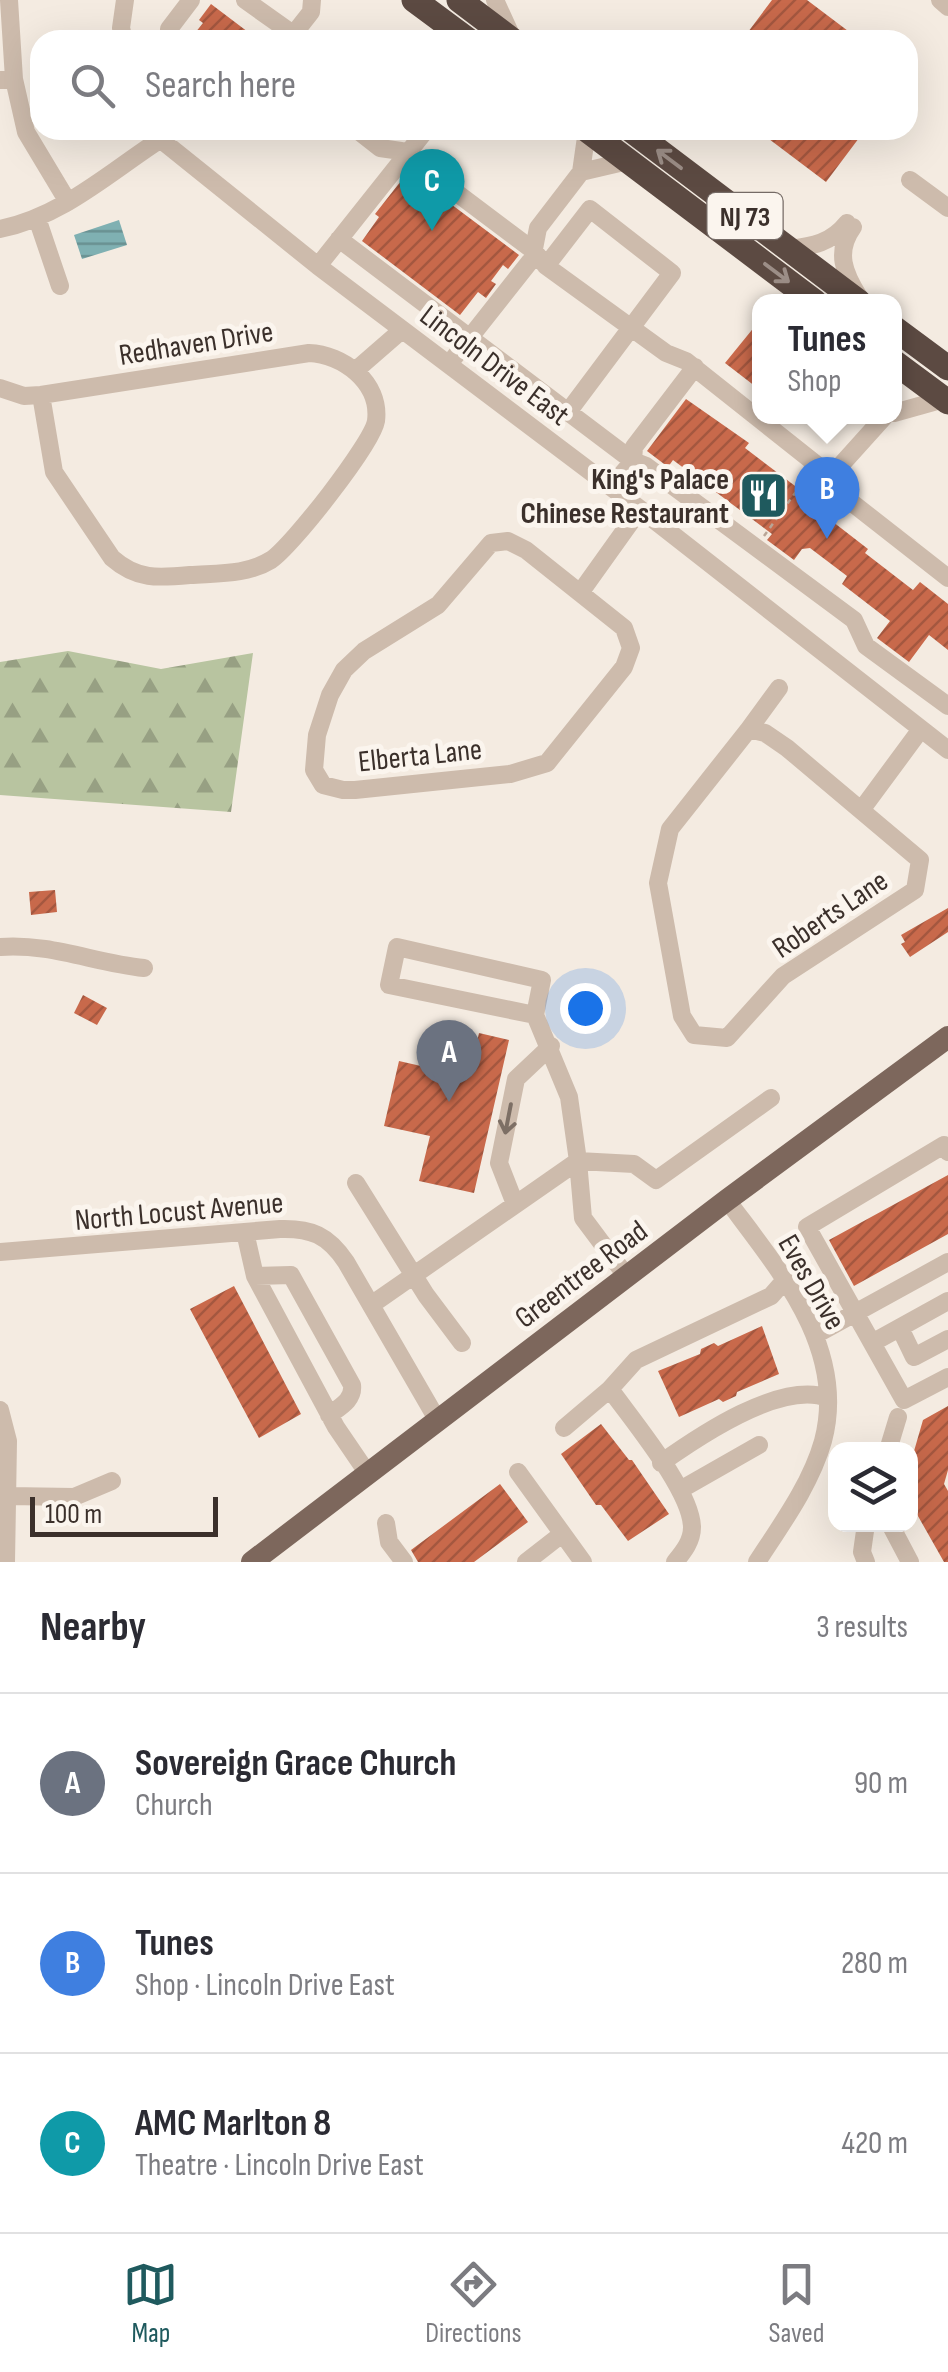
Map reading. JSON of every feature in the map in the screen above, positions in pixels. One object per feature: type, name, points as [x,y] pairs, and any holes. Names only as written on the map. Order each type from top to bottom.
[{"type":"highway","points":[[414,0],[454,30]]},
{"type":"highway","points":[[458,0],[498,30]]},
{"type":"highway","name":"NJ 73","points":[[601,140],[804,294]]},
{"type":"highway","name":"NJ 73","points":[[644,140],[849,294]]},
{"type":"highway","points":[[902,334],[948,368]]},
{"type":"highway","points":[[902,368],[946,400]]},
{"type":"main road","name":"Greentree Road","points":[[252,1562],[948,1037]]},
{"type":"street","points":[[9,0],[7,80],[30,139]]},
{"type":"street","points":[[122,30],[125,0]]},
{"type":"street","points":[[168,30],[191,0]]},
{"type":"street","points":[[245,0],[282,30]]},
{"type":"street","points":[[297,30],[311,12],[312,0]]},
{"type":"street","points":[[495,0],[508,30]]},
{"type":"street","points":[[940,0],[948,7]]},
{"type":"street","points":[[31,140],[68,202]]},
{"type":"street","points":[[0,229],[37,218],[68,202],[153,140]]},
{"type":"street","name":"Lincoln Drive East","points":[[171,140],[318,266],[640,509],[948,750]]},
{"type":"street","points":[[370,140],[380,148],[406,155],[534,251],[546,266],[666,353],[695,367],[752,413]]},
{"type":"street","points":[[318,266],[418,140]]},
{"type":"street","points":[[449,364],[532,259],[538,228],[581,172],[586,140]]},
{"type":"street","points":[[581,172],[628,160]]},
{"type":"street","points":[[910,180],[948,208]]},
{"type":"street","points":[[546,266],[590,209],[672,273],[568,412]]},
{"type":"street","points":[[37,218],[60,286]]},
{"type":"street","points":[[788,248],[822,244],[850,225],[842,247],[843,264],[856,294]]},
{"type":"street","points":[[339,240],[632,461],[646,466],[854,620],[866,646],[948,706]]},
{"type":"street","points":[[42,396],[54,472],[98,540],[122,567],[149,578],[248,571],[283,550],[366,445],[376,420],[375,405],[356,370],[402,330]]},
{"type":"street","name":"Redhaven Drive","points":[[0,388],[24,396],[42,396],[309,353],[326,354],[356,370]]},
{"type":"street","points":[[611,487],[632,461],[634,446],[695,367]]},
{"type":"street","points":[[902,411],[946,400]]},
{"type":"street","points":[[766,424],[824,470],[836,491],[948,578]]},
{"type":"street","points":[[824,470],[876,424]]},
{"type":"street","points":[[580,592],[640,509]]},
{"type":"street","name":"Elberta Lane","points":[[490,544],[517,544],[580,592],[624,628],[631,648],[624,668],[546,762],[510,774],[355,790],[332,788],[317,778],[313,760],[320,722],[344,670],[364,652],[438,605],[490,544]]},
{"type":"street","points":[[854,676],[873,652]]},
{"type":"street","points":[[749,728],[779,688]]},
{"type":"street","name":"Roberts Lane","points":[[749,728],[765,733],[786,748],[920,860],[915,890],[782,976],[727,1038],[694,1035],[682,1016],[658,883],[670,829],[749,728]]},
{"type":"street","points":[[862,809],[920,729]]},
{"type":"street","points":[[0,948],[39,946],[107,964],[144,968]]},
{"type":"street","points":[[535,1015],[388,985],[398,947],[542,980],[535,1015],[570,1097],[583,1218],[627,1277]]},
{"type":"street","points":[[515,1204],[500,1163],[516,1079],[550,1046]]},
{"type":"street","points":[[370,1304],[578,1160],[634,1164],[656,1180],[771,1098]]},
{"type":"street","points":[[948,1152],[944,1145],[808,1226],[904,1400],[948,1376]]},
{"type":"street","points":[[356,1183],[462,1342]]},
{"type":"street","name":"Eves Drive","points":[[727,1200],[785,1280],[815,1335],[828,1398],[822,1442],[814,1463],[757,1562]]},
{"type":"street","name":"North Locust Avenue","points":[[0,1252],[302,1228],[322,1234],[336,1246],[438,1421]]},
{"type":"street","points":[[244,1232],[256,1276],[329,1415],[368,1474]]},
{"type":"street","points":[[815,1335],[948,1262]]},
{"type":"street","points":[[256,1276],[291,1275],[352,1385],[345,1405],[329,1415]]},
{"type":"street","points":[[564,1428],[610,1390],[636,1360],[771,1296],[785,1280]]},
{"type":"street","points":[[872,1343],[948,1301]]},
{"type":"street","points":[[900,1328],[914,1357],[948,1340]]},
{"type":"street","points":[[610,1390],[680,1490],[692,1526],[688,1546],[675,1562]]},
{"type":"street","points":[[661,1462],[703,1433],[770,1404],[814,1393],[828,1398]]},
{"type":"street","points":[[0,1410],[8,1441],[6,1562]]},
{"type":"street","points":[[890,1442],[898,1417]]},
{"type":"street","points":[[680,1490],[758,1445]]},
{"type":"street","points":[[518,1472],[581,1561]]},
{"type":"street","points":[[8,1496],[74,1497],[112,1481]]},
{"type":"street","points":[[386,1522],[389,1542],[404,1562]]},
{"type":"street","points":[[865,1532],[862,1552],[866,1562]]},
{"type":"street","points":[[894,1532],[910,1562]]},
{"type":"street","points":[[526,1562],[562,1534]]},
{"type":"path","points":[[756,547],[824,470]]},
{"type":"green space","points":[[68,651],[161,669],[253,653],[231,812],[0,795],[0,662]]},
{"type":"water","points":[[119,220],[127,245],[82,259],[74,235]]},
{"type":"building","points":[[772,0],[807,0],[847,30],[750,30]]},
{"type":"building","points":[[211,4],[245,30],[197,30],[203,23],[199,20]]},
{"type":"building","points":[[770,140],[858,140],[826,182]]},
{"type":"building","points":[[408,172],[519,255],[508,269],[503,265],[491,281],[496,284],[486,298],[478,292],[460,315],[362,241],[379,217],[375,214]]},
{"type":"building","points":[[752,330],[752,384],[725,363]]},
{"type":"building","points":[[686,399],[749,443],[745,448],[803,492],[806,488],[822,500],[815,508],[868,549],[865,553],[913,590],[920,582],[948,604],[948,650],[929,635],[909,662],[877,638],[890,621],[842,584],[847,576],[810,548],[802,549],[794,560],[767,540],[772,534],[673,460],[668,467],[647,451]]},
{"type":"building","points":[[55,890],[57,912],[31,915],[29,892]]},
{"type":"building","points":[[948,908],[948,932],[910,957],[901,944],[905,942],[901,935]]},
{"type":"building","points":[[83,995],[107,1008],[97,1025],[74,1013]]},
{"type":"building","points":[[479,1033],[509,1040],[474,1193],[419,1181],[430,1136],[384,1126],[399,1061],[469,1077]]},
{"type":"building","points":[[948,1175],[948,1234],[854,1286],[829,1240]]},
{"type":"building","points":[[234,1286],[301,1414],[259,1438],[190,1309]]},
{"type":"building","points":[[762,1326],[779,1374],[723,1402],[719,1399],[679,1417],[658,1371],[700,1354],[701,1349],[714,1343],[718,1346]]},
{"type":"building","points":[[948,1406],[948,1470],[944,1484],[948,1491],[948,1562],[944,1562],[918,1516],[917,1442],[923,1420]]},
{"type":"building","points":[[601,1424],[632,1460],[669,1514],[628,1541],[601,1505],[596,1505],[561,1454]]},
{"type":"building","points":[[500,1484],[528,1522],[474,1562],[418,1562],[411,1550]]},
{"type":"place","name":"AMC Marlton 8","points":[[432,231]]},
{"type":"place","name":"King's Palace Chinese Restaurant","points":[[764,496]]},
{"type":"place","name":"Tunes","points":[[827,539]]},
{"type":"place","name":"Sovereign Grace Church","points":[[449,1102]]}]
